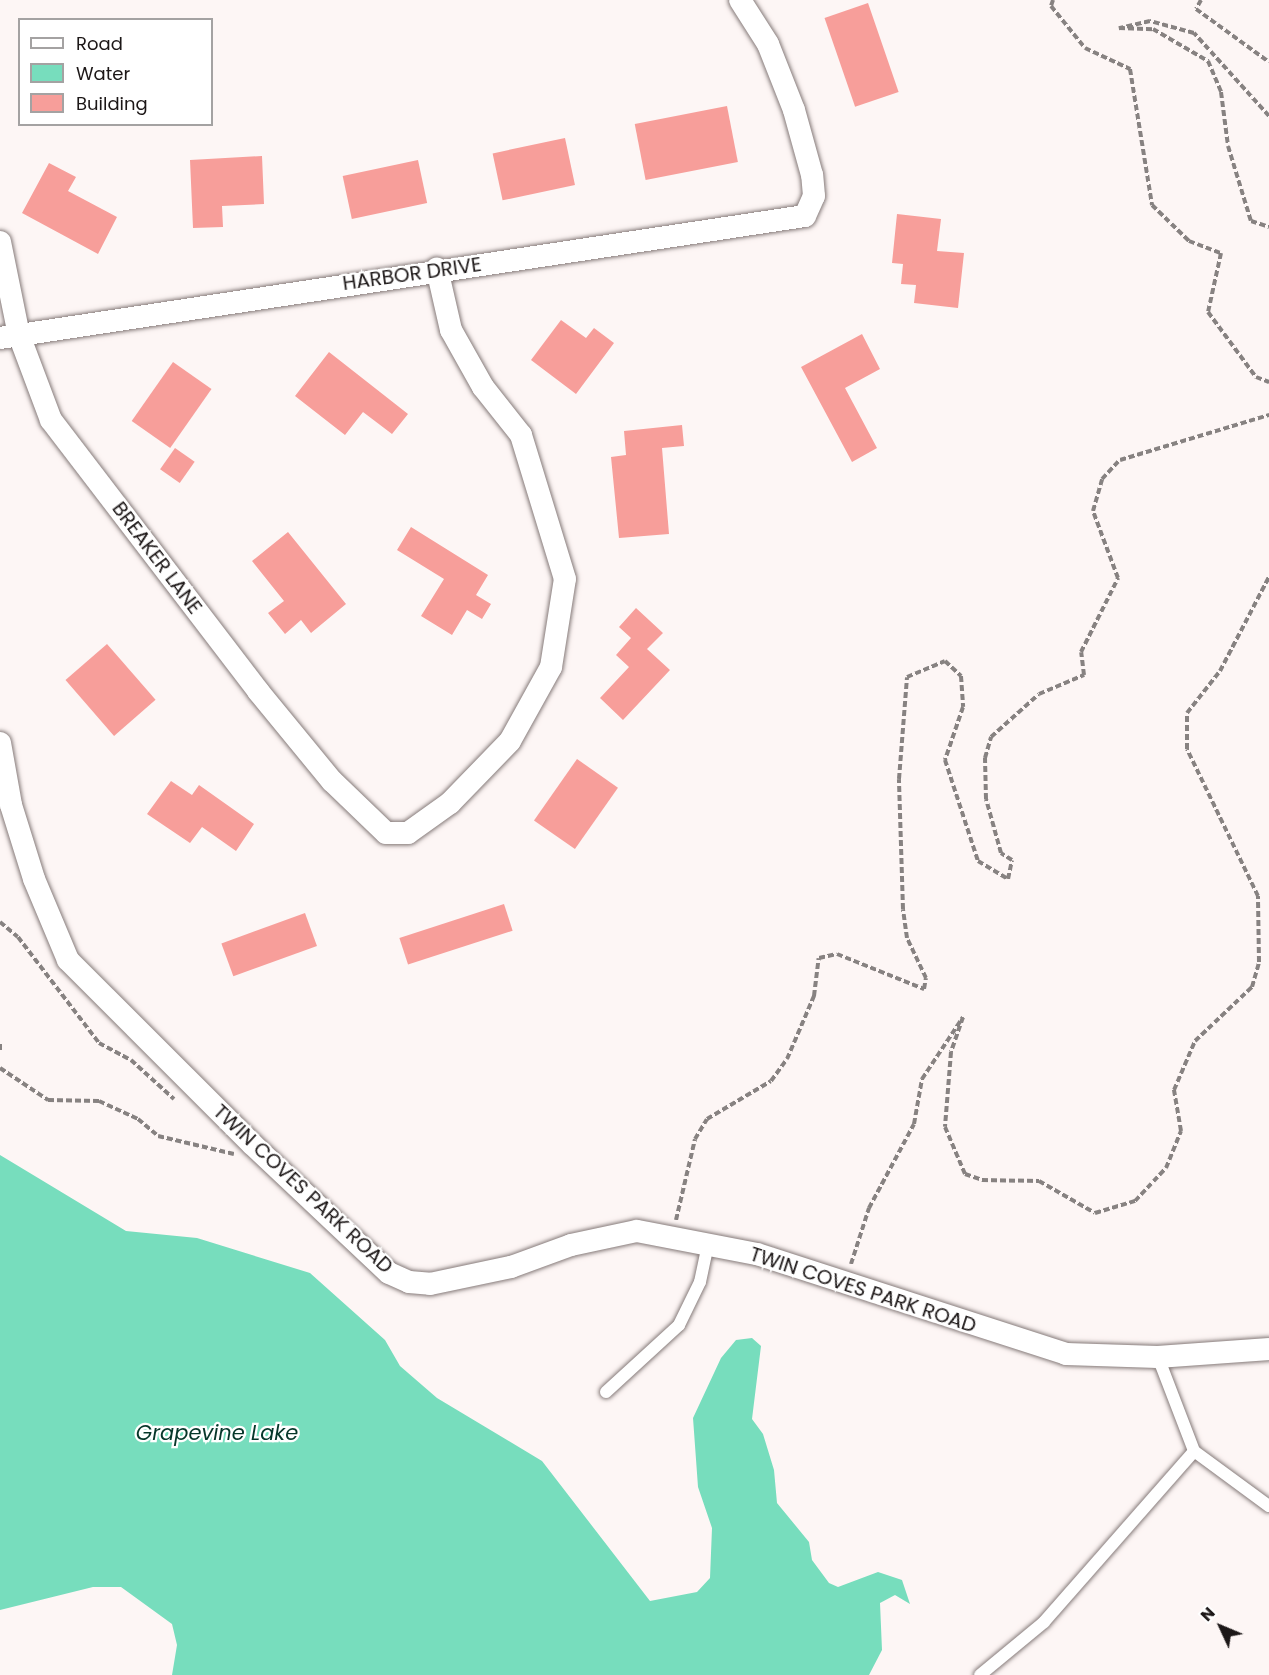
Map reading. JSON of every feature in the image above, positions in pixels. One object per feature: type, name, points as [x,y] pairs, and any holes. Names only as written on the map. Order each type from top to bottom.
[{"type":"street","name":"HARBOR DRIVE","points":[[10,337],[437,269],[805,216],[814,196],[812,174],[794,110],[768,44],[740,0]]},
{"type":"street","name":"BREAKER LANE","points":[[0,242],[10,337],[51,420],[264,698],[332,781],[386,833],[408,833],[450,803],[510,741],[551,668],[565,579],[521,435],[483,387],[451,330],[437,269]]},
{"type":"street","name":"TWIN COVES PARK ROAD","points":[[0,743],[30,868],[68,960],[261,1153],[389,1273],[409,1282],[430,1284],[511,1267],[614,1234],[672,1236],[708,1243],[843,1281],[1066,1354],[1158,1357],[1269,1349]]},
{"type":"lane","points":[[606,1392],[679,1325],[700,1282],[708,1243]]},
{"type":"lane","points":[[1158,1357],[1194,1451],[1269,1506]]},
{"type":"lane","points":[[980,1675],[1044,1622],[1194,1451]]},
{"type":"path","points":[[1053,0],[1051,6],[1085,48],[1130,69],[1152,205],[1189,241],[1221,253],[1208,312],[1256,377],[1269,382]]},
{"type":"path","points":[[1202,0],[1196,9],[1269,62]]},
{"type":"path","points":[[1269,116],[1194,33],[1150,21],[1119,28],[1153,29],[1208,61],[1221,93],[1228,146],[1251,220],[1269,227]]},
{"type":"path","points":[[672,1236],[695,1139],[707,1119],[771,1082],[786,1059],[814,996],[819,958],[837,954],[924,990],[926,978],[907,938],[903,909],[899,779],[907,677],[945,661],[961,676],[963,707],[945,760],[978,861],[1008,879],[1012,860],[1001,853],[986,799],[985,758],[991,737],[1039,694],[1084,675],[1081,652],[1118,578],[1093,511],[1102,479],[1120,460],[1269,415]]},
{"type":"path","points":[[843,1281],[869,1208],[914,1124],[922,1078],[963,1017],[951,1052],[945,1127],[965,1174],[982,1180],[1039,1181],[1095,1214],[1136,1201],[1166,1168],[1182,1131],[1174,1090],[1195,1041],[1252,987],[1259,962],[1258,896],[1187,749],[1187,714],[1220,671],[1269,577]]},
{"type":"path","points":[[0,922],[18,937],[99,1043],[131,1060],[174,1099],[212,1105]]},
{"type":"path","points":[[0,1044],[0,1052]]},
{"type":"path","points":[[0,1068],[48,1100],[82,1096],[122,1109],[158,1137],[220,1155],[261,1153]]},
{"type":"water","name":"Grapevine Lake","points":[[0,1155],[126,1231],[197,1238],[310,1273],[385,1340],[400,1366],[437,1398],[542,1461],[650,1601],[697,1592],[710,1578],[712,1528],[698,1487],[693,1418],[721,1358],[736,1340],[752,1338],[761,1346],[752,1419],[763,1434],[774,1470],[777,1503],[809,1542],[812,1560],[829,1583],[838,1587],[878,1572],[902,1580],[910,1604],[895,1595],[880,1603],[882,1650],[869,1675],[172,1675],[177,1645],[172,1624],[121,1587],[93,1587],[0,1610]]},
{"type":"building","points":[[868,3],[899,92],[855,107],[825,18]]},
{"type":"building","points":[[727,106],[738,162],[646,180],[635,124]]},
{"type":"building","points":[[565,138],[575,185],[503,200],[493,153]]},
{"type":"building","points":[[262,156],[264,204],[222,206],[223,227],[193,228],[190,160]]},
{"type":"building","points":[[418,160],[427,203],[352,219],[343,176]]},
{"type":"building","points":[[49,163],[76,177],[68,191],[117,217],[98,254],[22,213]]},
{"type":"building","points":[[897,214],[941,219],[937,251],[964,253],[958,308],[914,303],[916,285],[901,284],[903,264],[892,263]]},
{"type":"building","points":[[561,320],[586,338],[594,328],[614,343],[576,394],[531,360]]},
{"type":"building","points":[[862,334],[880,369],[845,388],[877,448],[852,462],[801,367]]},
{"type":"building","points":[[329,352],[408,414],[392,434],[363,412],[345,435],[295,396]]},
{"type":"building","points":[[173,362],[212,389],[170,448],[132,421]]},
{"type":"building","points":[[682,425],[684,446],[662,448],[669,534],[619,538],[611,457],[626,455],[624,431]]},
{"type":"building","points":[[175,448],[195,462],[180,483],[160,469]]},
{"type":"building","points":[[411,527],[488,575],[476,595],[491,604],[482,619],[467,610],[452,635],[421,616],[444,579],[397,550]]},
{"type":"building","points":[[288,532],[346,604],[311,633],[301,620],[285,634],[268,613],[284,601],[252,561]]},
{"type":"building","points":[[636,608],[663,633],[647,649],[670,670],[623,720],[600,698],[629,667],[616,655],[631,638],[619,627]]},
{"type":"building","points":[[107,644],[156,700],[114,736],[65,680]]},
{"type":"building","points":[[577,759],[618,788],[575,849],[534,820]]},
{"type":"building","points":[[171,781],[192,795],[199,785],[254,824],[236,851],[202,827],[190,843],[147,814]]},
{"type":"building","points":[[504,904],[513,931],[408,965],[399,938]]},
{"type":"building","points":[[305,913],[317,946],[233,976],[221,943]]}]
